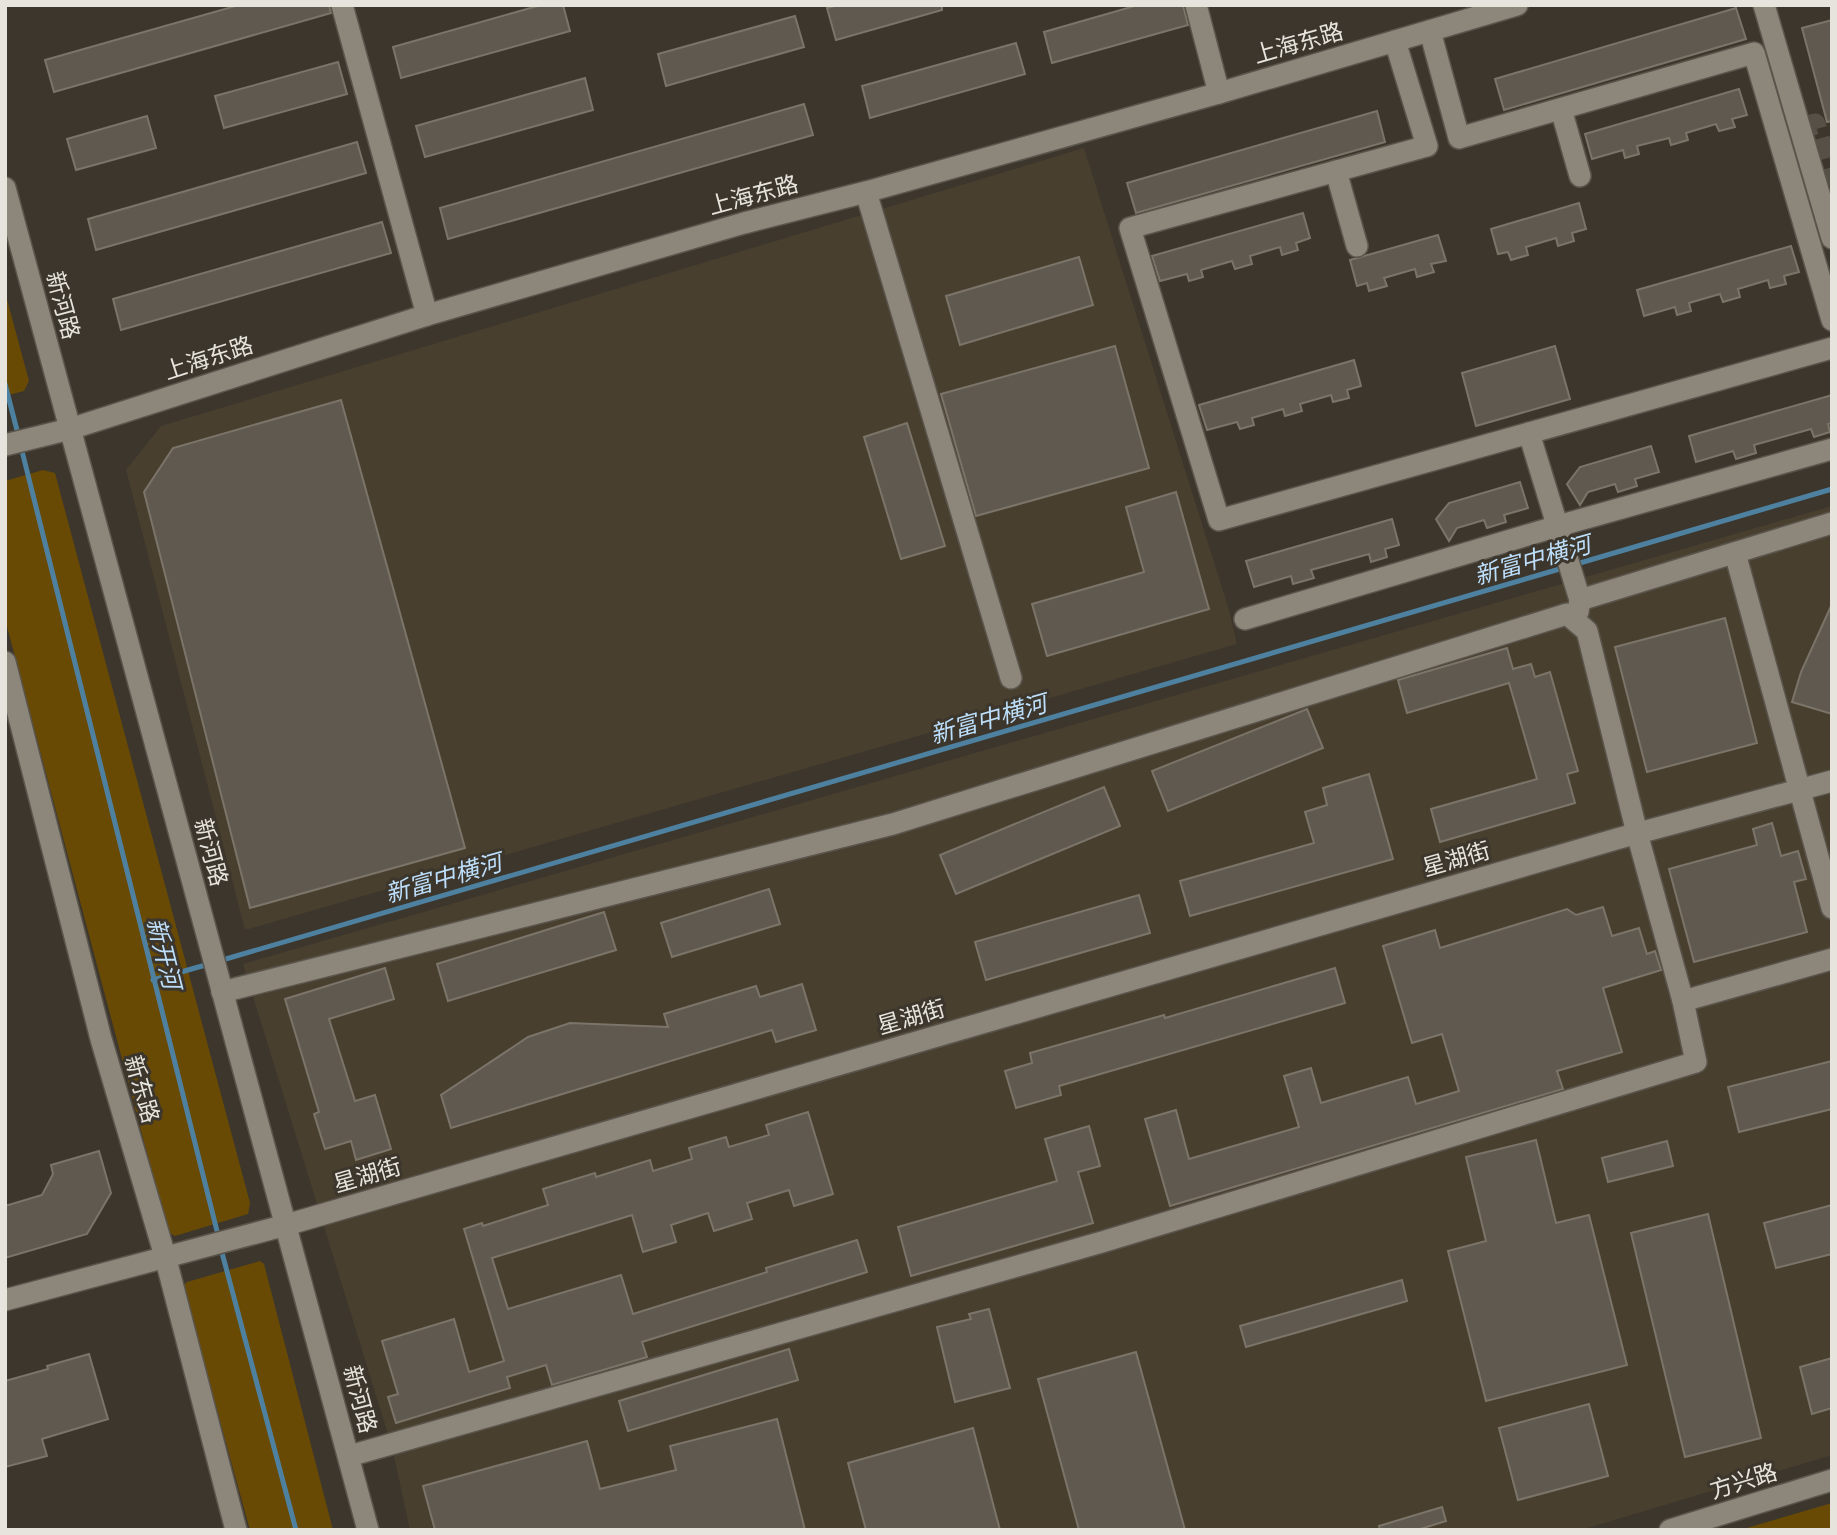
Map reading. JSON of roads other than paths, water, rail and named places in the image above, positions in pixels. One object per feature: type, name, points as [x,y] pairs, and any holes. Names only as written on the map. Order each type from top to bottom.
[{"type":"street","points":[[342,5],[427,314]]},
{"type":"street","points":[[1195,5],[1219,93]]},
{"type":"street","name":"上海东路","points":[[5,445],[70,429],[427,314],[744,223],[866,192],[1219,93],[1517,5]]},
{"type":"street","points":[[1764,5],[1832,238]]},
{"type":"street","points":[[1430,31],[1459,138],[1754,53],[1832,320]]},
{"type":"street","points":[[1395,41],[1427,146],[1130,228],[1219,520],[1832,348]]},
{"type":"street","points":[[1561,109],[1580,176]]},
{"type":"street","points":[[1336,172],[1357,246]]},
{"type":"street","name":"新河路","points":[[5,188],[368,1530]]},
{"type":"street","points":[[866,192],[1011,678]]},
{"type":"street","points":[[1529,433],[1578,594],[1577,622]]},
{"type":"street","points":[[1245,619],[1558,526],[1832,449]]},
{"type":"street","points":[[1578,594],[1735,553],[1832,523]]},
{"type":"street","points":[[1735,553],[1832,908]]},
{"type":"street","points":[[220,982],[893,824],[1566,614],[1587,631],[1637,833],[1683,1001],[1696,1062],[1115,1238],[349,1457]]},
{"type":"street","name":"新东路","points":[[5,662],[101,1039],[165,1256],[236,1530]]},
{"type":"street","name":"星湖街","points":[[5,1300],[286,1225],[1637,833],[1832,781]]},
{"type":"street","points":[[1683,1001],[1832,959]]},
{"type":"street","name":"方兴路","points":[[1670,1530],[1832,1480]]},
{"type":"waterway","name":"新开河","points":[[5,384],[19,438]]},
{"type":"waterway","name":"新开河","points":[[21,447],[219,1239]]},
{"type":"waterway","name":"新富中横河","points":[[1573,565],[1832,489]]},
{"type":"waterway","name":"新富中横河","points":[[219,961],[1563,568]]},
{"type":"waterway","name":"新富中横河","points":[[153,980],[209,964]]},
{"type":"waterway","name":"新开河","points":[[221,1249],[296,1530]]},
{"type":"tunnel","points":[[1800,129],[1815,124],[1832,185]]}]
